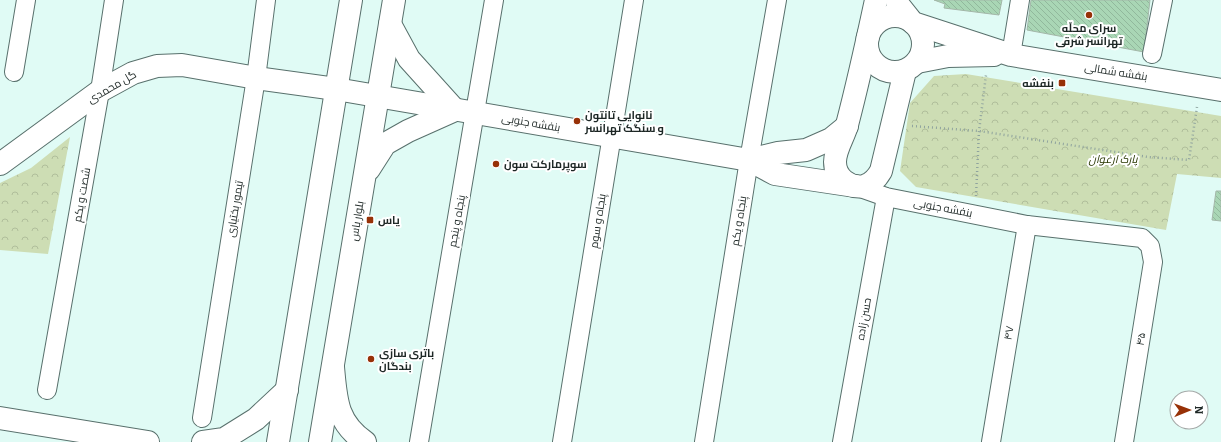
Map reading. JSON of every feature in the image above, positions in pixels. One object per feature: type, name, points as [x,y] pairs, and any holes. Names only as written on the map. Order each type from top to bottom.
[{"type":"street","points":[[14,72],[26,0]]},
{"type":"street","name":"شصت و یکم","points":[[46,390],[100,91],[114,0]]},
{"type":"street","name":"تیمور بختیاری","points":[[202,418],[256,78],[266,0]]},
{"type":"street","points":[[278,442],[351,0]]},
{"type":"street","name":"بلوار یاس","points":[[320,442],[394,0]]},
{"type":"street","name":"پنجاه و پنجم","points":[[419,442],[465,112],[494,0]]},
{"type":"street","name":"پنجاه و سوم","points":[[562,442],[634,0]]},
{"type":"street","name":"پنجاه و یکم","points":[[704,442],[749,160],[777,0]]},
{"type":"street","points":[[876,0],[847,126],[836,154],[835,162],[836,171],[840,178],[854,186],[863,186],[871,183],[877,178],[881,171],[892,124],[911,67],[923,49],[921,34],[897,3],[897,0]]},
{"type":"street","points":[[1011,55],[1020,0]]},
{"type":"street","points":[[1152,54],[1162,0]]},
{"type":"street","points":[[911,67],[890,72],[877,66],[868,55],[867,40],[873,27],[885,18],[899,16],[913,23]]},
{"type":"street","name":"بنفشه شمالی","points":[[913,23],[1011,55],[1211,88]]},
{"type":"street","points":[[365,174],[385,144],[408,131],[465,112],[409,59],[390,24]]},
{"type":"street","name":"بنفشه شمالی","points":[[911,67],[948,56],[1011,55]]},
{"type":"street","name":"گل محمدی","points":[[0,164],[100,91],[133,73],[157,66],[182,65],[256,78],[336,89]]},
{"type":"street","name":"بنفشه جنوبی","points":[[336,89],[749,160],[775,174],[854,186],[886,197],[1027,225],[1142,238]]},
{"type":"street","name":"بنفشه جنوبی","points":[[749,160],[778,153],[806,150],[831,139],[847,126]]},
{"type":"street","name":"حسن زاده","points":[[842,442],[886,197]]},
{"type":"street","name":"۴۷","points":[[991,442],[1027,225]]},
{"type":"street","name":"۴۵","points":[[1124,442],[1153,262],[1150,246],[1142,238]]},
{"type":"street","points":[[333,367],[335,395],[340,410],[347,426],[356,436],[365,442]]},
{"type":"street","points":[[203,442],[224,439],[256,419],[287,390]]},
{"type":"street","points":[[0,418],[148,442]]},
{"type":"path","points":[[975,214],[979,131],[988,55]]},
{"type":"path","points":[[892,124],[979,131],[1148,157],[1189,160],[1211,88]]},
{"type":"green space","name":"پارک ارغوان","points":[[966,74],[1221,116],[1221,178],[1177,174],[1166,230],[916,187],[900,171],[910,103],[934,76]]},
{"type":"green space","points":[[70,137],[48,254],[0,250],[0,183],[31,168]]},
{"type":"building","points":[[934,0],[1002,0],[999,15],[944,8],[945,4]]},
{"type":"building","name":"سرای محلّه تهرانسر شرقی","points":[[1031,0],[1150,0],[1144,52],[1027,30]]},
{"type":"building","points":[[1216,191],[1221,191],[1221,221],[1212,220]]},
{"type":"place","name":"سرای محلّه تهرانسر شرقی","points":[[1089,15]]},
{"type":"place","name":"بنفشه","points":[[1062,83]]},
{"type":"place","name":"نانوایی تانتون و سنگک تهرانسر","points":[[577,121]]},
{"type":"place","name":"سوپرمارکت سون","points":[[496,164]]},
{"type":"place","name":"یاس","points":[[370,220]]},
{"type":"place","name":"باتری سازی بندگان","points":[[371,359]]}]
